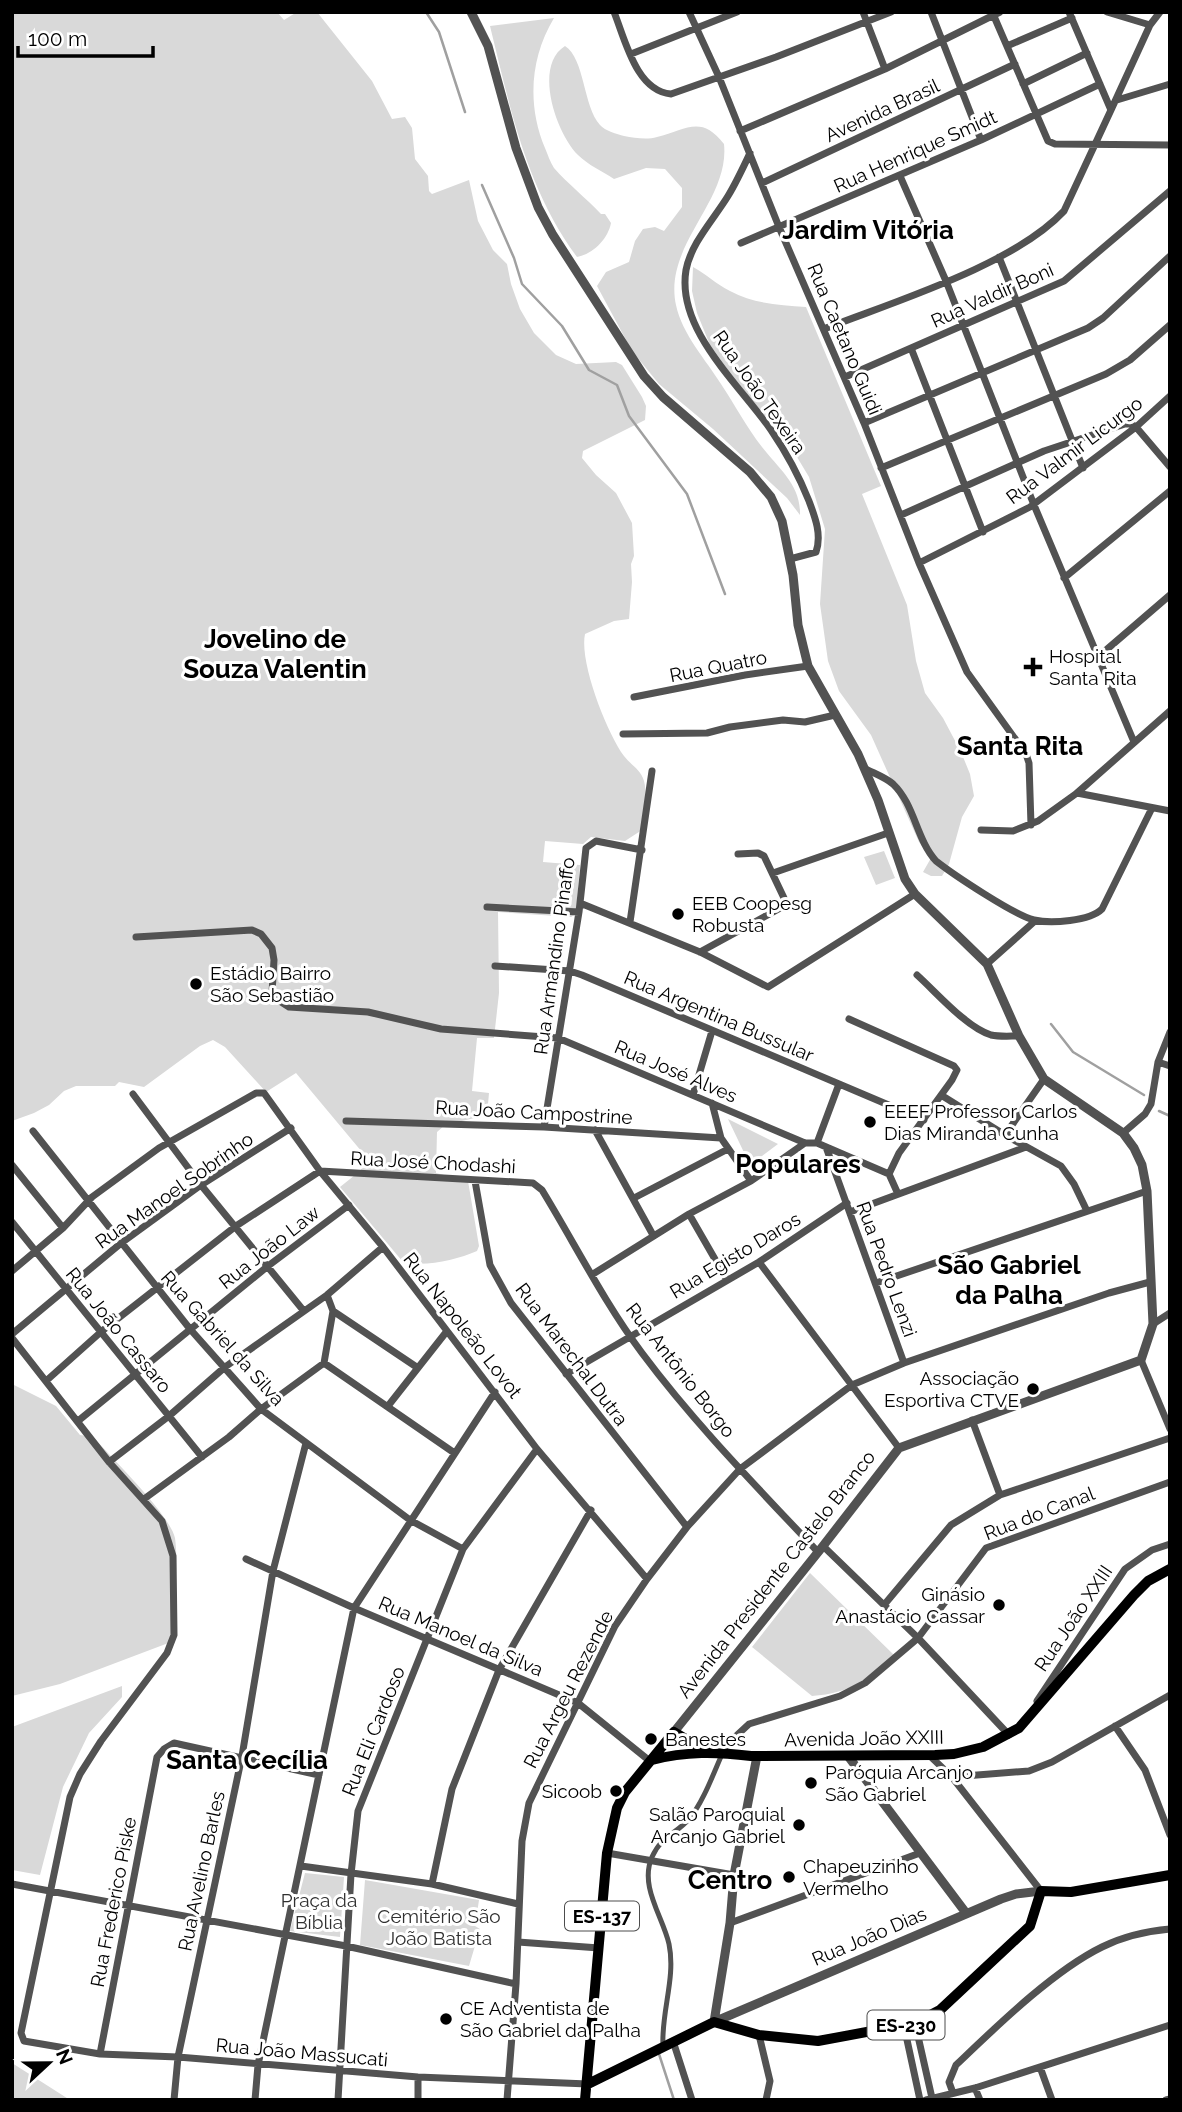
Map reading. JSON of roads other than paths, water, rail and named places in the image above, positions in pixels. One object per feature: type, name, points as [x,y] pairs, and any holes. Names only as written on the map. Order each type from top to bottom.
[{"type":"main road","name":"Avenida João XXIII","points":[[652,1761],[681,1754],[709,1752],[757,1756],[930,1755],[954,1754],[983,1747],[1019,1728],[1134,1595],[1148,1581],[1170,1569]]},
{"type":"main road","points":[[674,1732],[709,1752]]},
{"type":"main road","name":"Avenida Presidente Castelo Branco","points":[[652,1761],[674,1732]]},
{"type":"main road","name":"ES-137","points":[[585,2100],[607,1853],[617,1808],[625,1792],[652,1761]]},
{"type":"main road","points":[[1041,1891],[1071,1892],[1170,1875]]},
{"type":"main road","name":"ES-230","points":[[709,2024],[759,2035],[818,2041],[910,2024],[940,2010],[1030,1926],[1041,1891]]},
{"type":"main road","name":"Rua João Dias","points":[[588,2084],[709,2024]]},
{"type":"street","points":[[471,12],[484,36],[516,148],[546,222],[644,376],[663,397],[750,472],[767,491],[782,521],[790,559],[798,625],[808,666],[864,767],[905,879],[915,894],[988,964],[1019,1036],[1044,1079],[1123,1133],[1134,1148],[1142,1165],[1147,1191],[1153,1324],[1141,1360],[1168,1416],[1170,1429]]},
{"type":"street","points":[[614,12],[631,54],[645,79],[666,94],[676,93],[891,12]]},
{"type":"street","name":"Rua Caetano Guidi","points":[[689,12],[845,377],[919,563],[971,680],[1020,744],[1029,763],[1031,825]]},
{"type":"street","points":[[631,54],[737,12]]},
{"type":"street","points":[[863,12],[885,69]]},
{"type":"street","points":[[931,12],[981,140]]},
{"type":"street","points":[[1107,12],[1150,25]]},
{"type":"street","points":[[824,330],[999,257],[1051,224],[1064,211],[1150,25],[1160,12]]},
{"type":"street","points":[[740,131],[885,69],[996,13],[1034,114],[1044,136],[1051,144],[1170,145]]},
{"type":"street","points":[[1007,46],[1071,15],[1111,110]]},
{"type":"street","points":[[1023,83],[1087,53]]},
{"type":"street","name":"Avenida Brasil","points":[[762,183],[1015,64]]},
{"type":"street","name":"Rua Henrique Smidt","points":[[740,243],[900,176],[1100,84]]},
{"type":"street","points":[[1117,100],[1170,84]]},
{"type":"street","name":"Rua João Texeira","points":[[750,153],[730,193],[692,254],[685,283],[688,302],[701,335],[716,360],[776,438],[794,467],[810,504],[818,531],[816,552],[790,559]]},
{"type":"street","points":[[900,176],[946,281],[1034,505],[1134,742]]},
{"type":"street","name":"Rua Valdir Boni","points":[[845,377],[1070,277],[1170,191]]},
{"type":"street","points":[[864,423],[1098,322],[1170,256]]},
{"type":"street","points":[[999,257],[1083,468]]},
{"type":"street","points":[[881,468],[1118,368],[1170,325]]},
{"type":"street","points":[[911,348],[983,532]]},
{"type":"street","name":"Rua Valmir Licurgo","points":[[919,563],[1034,505],[1136,427],[1170,396]]},
{"type":"street","points":[[901,515],[1017,462],[1072,440],[1125,424],[1136,427],[1170,467]]},
{"type":"street","points":[[1064,578],[1170,491]]},
{"type":"street","points":[[1098,657],[1170,595]]},
{"type":"street","name":"Rua Quatro","points":[[634,697],[745,675],[808,666]]},
{"type":"street","points":[[981,830],[1013,831],[1031,825],[1077,793],[1170,711]]},
{"type":"street","points":[[624,734],[707,733],[783,720],[805,722],[835,715]]},
{"type":"street","points":[[1157,722],[1170,724]]},
{"type":"street","points":[[864,767],[892,783],[906,802],[928,851],[936,861],[1015,912],[1035,920],[1077,920],[1096,915],[1102,909],[1152,808]]},
{"type":"street","points":[[630,922],[652,771]]},
{"type":"street","points":[[1077,793],[1170,811]]},
{"type":"street","points":[[773,873],[888,833]]},
{"type":"street","name":"Rua Armandino Pinaffo","points":[[544,1127],[579,912],[585,852],[588,845],[596,841],[642,850]]},
{"type":"street","points":[[699,952],[785,906],[766,858],[761,854],[738,854]]},
{"type":"street","points":[[580,903],[699,952],[768,987],[915,894]]},
{"type":"street","points":[[487,907],[579,912]]},
{"type":"street","points":[[988,964],[1035,920]]},
{"type":"street","name":"Rua José Alves","points":[[136,937],[252,930],[261,934],[272,948],[272,993],[289,1007],[368,1012],[418,1026],[441,1029],[558,1038],[805,1143],[817,1143],[889,1174]]},
{"type":"street","name":"Rua Argentina Bussular","points":[[495,966],[570,971],[923,1120]]},
{"type":"street","points":[[917,975],[981,1030],[1000,1037],[1019,1036]]},
{"type":"street","points":[[849,1019],[954,1066],[957,1072],[899,1153],[889,1174],[898,1194]]},
{"type":"street","points":[[693,1095],[712,1031]]},
{"type":"street","points":[[1123,1133],[1145,1114],[1151,1104],[1158,1062],[1170,1032]]},
{"type":"street","points":[[1158,1062],[1170,1066]]},
{"type":"street","points":[[1005,1135],[1044,1079]]},
{"type":"street","points":[[817,1143],[839,1084]]},
{"type":"street","name":"Rua Napoleão Lovot","points":[[168,1142],[256,1093],[262,1092],[268,1096],[320,1171],[383,1247],[537,1450],[647,1578]]},
{"type":"street","points":[[133,1094],[201,1185],[303,1310]]},
{"type":"street","points":[[942,1095],[1061,1166],[1074,1184],[1087,1211]]},
{"type":"street","points":[[712,1103],[721,1138],[751,1181]]},
{"type":"street","name":"Rua João Campostrine","points":[[346,1121],[544,1127],[721,1138]]},
{"type":"street","name":"Rua Manoel Sobrinho","points":[[12,1336],[120,1244],[201,1185],[291,1128]]},
{"type":"street","points":[[595,1130],[653,1236]]},
{"type":"street","name":"Rua Gabriel da Silva","points":[[33,1132],[156,1289],[261,1409],[410,1520],[463,1549]]},
{"type":"street","points":[[12,1271],[63,1228],[89,1201],[168,1142]]},
{"type":"street","points":[[593,1274],[690,1214],[751,1181],[805,1143]]},
{"type":"street","name":"Rua Pedro Lenzi","points":[[826,1147],[904,1363]]},
{"type":"street","points":[[850,1212],[1026,1147]]},
{"type":"street","points":[[634,1198],[728,1149]]},
{"type":"street","points":[[12,1165],[63,1228]]},
{"type":"street","points":[[46,1381],[102,1331],[236,1226],[320,1171]]},
{"type":"street","name":"Rua José Chodashi","points":[[320,1171],[525,1182],[542,1190]]},
{"type":"street","name":"Rua Marechal Dutra","points":[[475,1181],[490,1265],[511,1303],[687,1527]]},
{"type":"street","name":"Rua Antônio Borgo","points":[[542,1190],[630,1336],[740,1469],[821,1549],[918,1638],[1009,1735]]},
{"type":"street","points":[[876,1283],[1147,1191]]},
{"type":"street","name":"Rua Egisto Daros","points":[[566,1374],[759,1262],[847,1203]]},
{"type":"street","name":"Rua João Law","points":[[78,1421],[268,1266],[349,1205]]},
{"type":"street","points":[[690,1214],[727,1280]]},
{"type":"street","name":"Rua João Cassaro","points":[[12,1222],[202,1457]]},
{"type":"street","points":[[109,1462],[169,1416],[225,1367],[327,1295],[383,1247]]},
{"type":"street","points":[[759,1262],[899,1448]]},
{"type":"street","name":"Rua Argeu Rezende","points":[[506,2100],[516,1984],[522,1840],[529,1803],[615,1626],[647,1578],[687,1527],[740,1469],[852,1385],[904,1363],[1109,1293],[1150,1282]]},
{"type":"street","points":[[144,1499],[324,1363],[332,1311],[327,1295]]},
{"type":"street","points":[[332,1311],[418,1368]]},
{"type":"street","points":[[1153,1324],[1170,1312]]},
{"type":"street","points":[[388,1406],[447,1332]]},
{"type":"street","points":[[12,1336],[109,1462],[162,1521],[173,1556],[174,1635],[167,1654],[101,1741],[80,1774],[70,1797],[49,1891]]},
{"type":"street","name":"Avenida Presidente Castelo Branco","points":[[674,1732],[899,1448],[1141,1360]]},
{"type":"street","points":[[324,1363],[453,1452]]},
{"type":"street","points":[[255,2100],[258,2064],[284,1934],[301,1866],[354,1608],[453,1452],[495,1392]]},
{"type":"street","points":[[972,1420],[1000,1495]]},
{"type":"street","points":[[884,1605],[951,1525],[1000,1495],[1170,1438]]},
{"type":"street","name":"Rua Avelino Barles","points":[[174,2100],[178,2057],[242,1756],[273,1571],[306,1443]]},
{"type":"street","name":"Rua Eli Cardoso","points":[[338,2100],[346,1946],[358,1811],[463,1549],[537,1450]]},
{"type":"street","name":"Rua do Canal","points":[[723,1752],[750,1724],[841,1696],[859,1687],[918,1638],[986,1548],[1170,1482]]},
{"type":"street","points":[[432,1884],[452,1789],[499,1670],[590,1510]]},
{"type":"street","name":"Rua João XXIII","points":[[1019,1728],[1125,1569],[1152,1550],[1170,1544]]},
{"type":"street","name":"Rua Manoel da Silva","points":[[246,1559],[578,1703],[652,1761]]},
{"type":"street","points":[[952,1777],[1028,1771],[1052,1762],[1170,1695]]},
{"type":"street","points":[[1115,1726],[1145,1770],[1170,1835]]},
{"type":"street","name":"Rua Frederico Piske","points":[[100,2054],[157,1757],[163,1749],[174,1743],[242,1756]]},
{"type":"street","points":[[692,2100],[662,2028],[667,2006],[671,1955],[649,1890],[651,1860],[663,1839],[689,1819],[723,1752]]},
{"type":"street","points":[[930,1755],[952,1777],[1041,1891]]},
{"type":"street","points":[[242,1756],[319,1775]]},
{"type":"street","points":[[709,2024],[730,1923],[734,1875],[757,1756]]},
{"type":"street","points":[[848,1756],[966,1913]]},
{"type":"street","points":[[607,1853],[734,1875]]},
{"type":"street","points":[[730,1923],[919,1853]]},
{"type":"street","points":[[301,1866],[432,1884],[518,1904]]},
{"type":"street","points":[[12,1884],[346,1946],[516,1984]]},
{"type":"street","name":"Rua João Massucati","points":[[49,1891],[21,2033],[26,2043],[100,2054],[178,2057],[418,2077],[588,2084]]},
{"type":"street","name":"Rua João Dias","points":[[709,2024],[966,1913],[1016,1894],[1041,1891]]},
{"type":"street","points":[[953,2093],[949,2082],[956,2065],[1052,1979],[1104,1946],[1170,1928]]},
{"type":"street","points":[[518,1942],[599,1948]]},
{"type":"street","points":[[910,2024],[929,2099],[975,2088],[1170,2025]]},
{"type":"street","points":[[910,2024],[920,2100]]},
{"type":"street","points":[[759,2035],[770,2081],[766,2100]]},
{"type":"street","points":[[1040,2067],[1052,2100]]},
{"type":"street","points":[[418,2077],[418,2100]]},
{"type":"street","points":[[975,2088],[980,2100]]},
{"type":"waterway","points":[[426,12],[439,32],[465,112]]},
{"type":"waterway","points":[[482,185],[514,258],[522,284],[562,326],[589,370],[617,385],[629,416],[687,494],[725,594]]},
{"type":"waterway","points":[[1051,1024],[1073,1052],[1144,1095]]},
{"type":"waterway","points":[[1159,1111],[1170,1116]]},
{"type":"waterway","points":[[659,2054],[674,2100]]},
{"type":"place","name":"Hospital Santa Rita","points":[[1033,667]]},
{"type":"place","name":"EEB Coopesg Robusta","points":[[678,914]]},
{"type":"place","name":"Estádio Bairro São Sebastião","points":[[196,984]]},
{"type":"place","name":"EEEF Professor Carlos Dias Miranda Cunha","points":[[870,1122]]},
{"type":"place","name":"Associação Esportiva CTVE","points":[[1033,1389]]},
{"type":"place","name":"Ginásio Anastácio Cassar","points":[[999,1605]]},
{"type":"place","name":"Banestes","points":[[651,1739]]},
{"type":"place","name":"Paróquia Arcanjo São Gabriel","points":[[811,1783]]},
{"type":"place","name":"Sicoob","points":[[616,1791]]},
{"type":"place","name":"Salão Paroquial Arcanjo Gabriel","points":[[799,1825]]},
{"type":"place","name":"Chapeuzinho Vermelho","points":[[789,1877]]},
{"type":"place","name":"CE Adventista de São Gabriel da Palha","points":[[446,2019]]},
{"type":"district","name":"Jardim Vitória","points":[[868,230]]},
{"type":"district","name":"Jovelino de Souza Valentin","points":[[275,654]]},
{"type":"district","name":"Santa Rita","points":[[1020,746]]},
{"type":"district","name":"Populares","points":[[798,1164]]},
{"type":"district","name":"São Gabriel da Palha","points":[[1009,1280]]},
{"type":"district","name":"Santa Cecília","points":[[247,1760]]},
{"type":"district","name":"Centro","points":[[730,1880]]},
{"type":"park label","name":"Praça da Bíblia","points":[[319,1911]]},
{"type":"park label","name":"Cemitério São João Batista","points":[[439,1927]]}]
